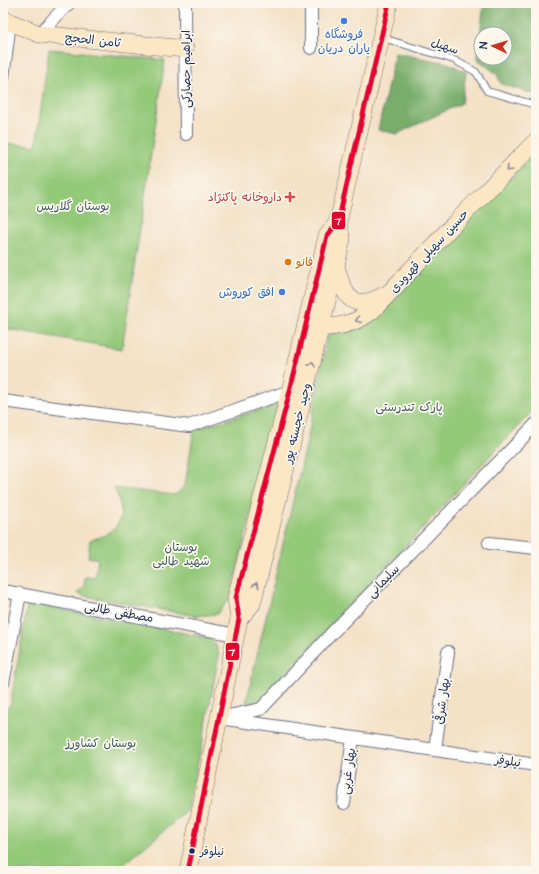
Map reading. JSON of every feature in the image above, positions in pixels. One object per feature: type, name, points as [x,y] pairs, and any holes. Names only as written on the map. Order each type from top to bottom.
[{"type":"main road","name":"وحید خجسته پور","points":[[237,627],[252,604],[313,327],[327,236],[338,222],[389,3]]},
{"type":"main road","name":"ثامن الحجج","points":[[6,21],[39,34],[185,49]]},
{"type":"main road","name":"حسین سهیلی قهرودی","points":[[313,327],[355,322],[364,318],[391,292],[455,223],[536,141]]},
{"type":"main road","name":"وحید خجسته پور","points":[[188,871],[237,627],[236,598],[290,390],[336,265],[342,238],[338,222]]},
{"type":"main road","points":[[336,265],[343,288],[352,300],[360,303],[368,303],[391,292]]},
{"type":"street","points":[[39,34],[69,3]]},
{"type":"street","name":"ابراهیم حصارکی","points":[[185,3],[186,134]]},
{"type":"street","points":[[311,3],[311,48]]},
{"type":"street","points":[[3,78],[6,21]]},
{"type":"street","points":[[3,401],[189,426],[290,390]]},
{"type":"street","name":"سلیمانی","points":[[219,718],[260,709],[536,424]]},
{"type":"street","points":[[489,543],[536,548]]},
{"type":"street","name":"مصطفی طالبی","points":[[3,591],[237,627]]},
{"type":"street","points":[[3,683],[20,594]]},
{"type":"street","name":"بهار شرقی","points":[[435,750],[448,652]]},
{"type":"street","name":"نیلوفر","points":[[219,718],[536,765]]},
{"type":"street","name":"بهار غربی","points":[[344,803],[353,738]]},
{"type":"lane","name":"سهیل","points":[[381,37],[454,60],[476,72],[487,91],[536,105]]},
{"type":"green space","points":[[484,3],[536,3],[536,95],[501,84],[497,74],[486,66],[513,66],[513,26],[481,26]]},
{"type":"green space","name":"بوستان گلاریس","points":[[49,49],[165,60],[122,349],[3,328],[3,143],[36,146]]},
{"type":"green space","points":[[395,53],[448,63],[466,72],[462,103],[397,134],[378,130]]},
{"type":"green space","name":"پارک تندرستی","points":[[536,151],[536,407],[265,696],[254,703],[246,703],[308,437],[327,337],[334,332],[358,329],[376,319]]},
{"type":"green space","name":"بوستان شهید طالبی","points":[[278,405],[230,598],[217,614],[196,616],[85,596],[77,593],[84,587],[85,577],[95,578],[98,559],[88,557],[90,540],[109,533],[119,522],[121,507],[114,488],[175,495],[185,486],[194,429]]},
{"type":"green space","name":"بوستان کشاورز","points":[[28,603],[210,638],[216,646],[219,655],[202,745],[186,812],[116,871],[3,871],[3,713],[10,705]]},
{"type":"transit line","name":"7","points":[[188,871],[239,619],[236,598],[290,391],[327,236],[338,222],[389,3]]},
{"type":"place","name":"فروشگاه یاران دریان","points":[[344,21]]},
{"type":"place","name":"داروخانه پاکنژاد","points":[[290,197]]},
{"type":"place","name":"فانو","points":[[288,262]]},
{"type":"place","name":"افق کوروش","points":[[282,292]]},
{"type":"place","name":"نیلوفر","points":[[192,851]]}]
